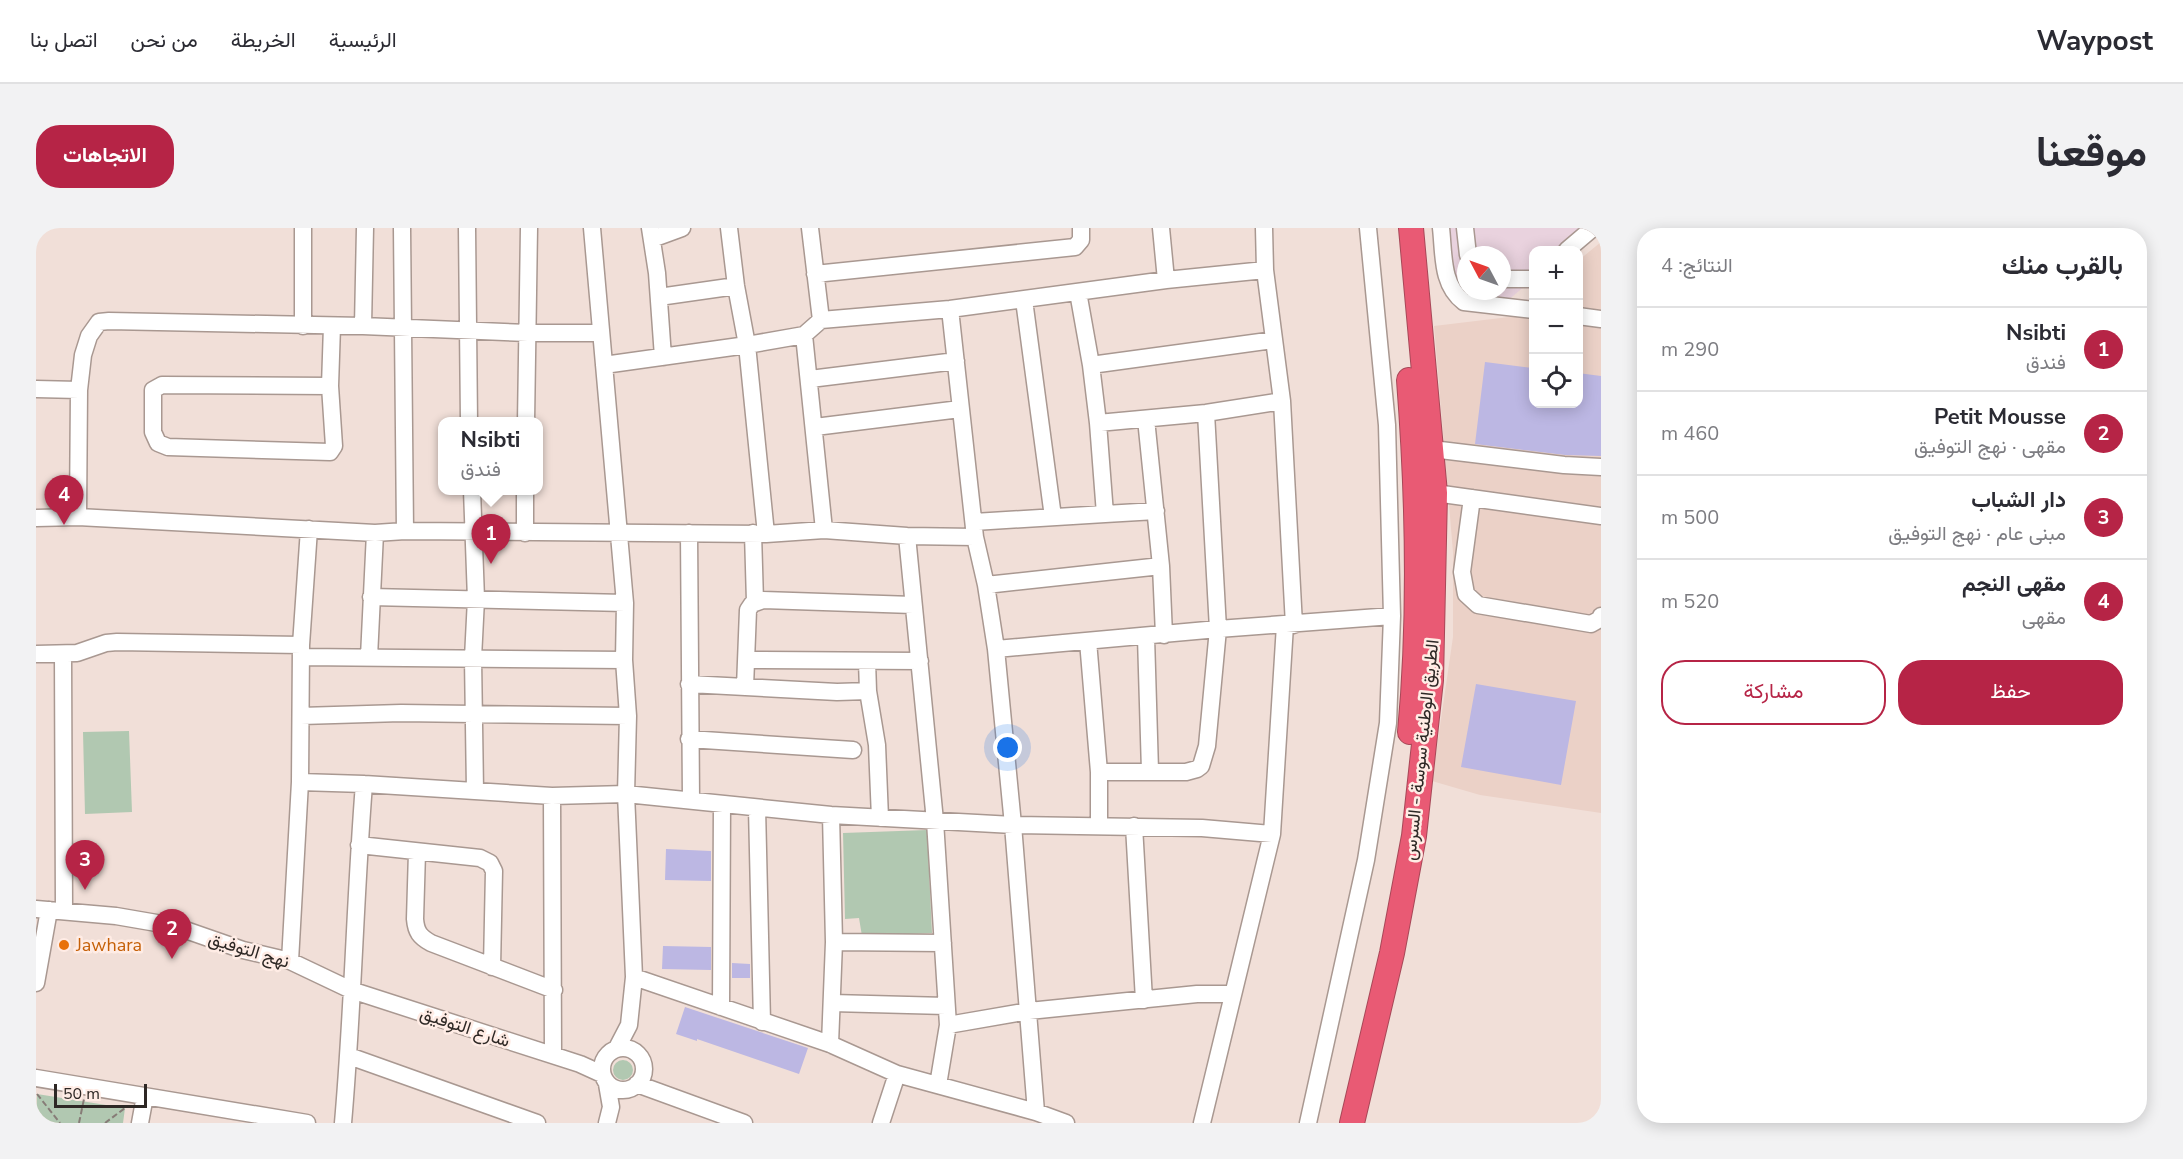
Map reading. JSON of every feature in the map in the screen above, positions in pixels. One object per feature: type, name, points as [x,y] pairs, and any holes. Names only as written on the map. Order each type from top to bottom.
[{"type":"highway","name":"الطريق الوطنية سوسة - السرس","points":[[1338,1123],[1377,955],[1399,835],[1411,721],[1417,579],[1415,494],[1407,353],[1395,228]]},
{"type":"highway","name":"الطريق الوطنية سوسة - السرس","points":[[1352,1123],[1392,953],[1414,836],[1431,680],[1435,493],[1411,228]]},
{"type":"street","points":[[303,228],[303,326]]},
{"type":"street","points":[[363,327],[365,228]]},
{"type":"street","points":[[402,228],[401,328],[405,531]]},
{"type":"street","points":[[466,228],[469,417]]},
{"type":"street","points":[[526,417],[530,228]]},
{"type":"street","points":[[592,228],[625,603],[624,660],[628,716],[626,794],[634,977],[629,1025],[641,1059],[643,1075],[609,1115]]},
{"type":"street","points":[[663,357],[659,297],[651,234],[682,228]]},
{"type":"street","points":[[729,228],[736,286],[747,345],[760,534],[755,602]]},
{"type":"street","points":[[810,228],[820,320]]},
{"type":"street","points":[[815,274],[1075,247],[1081,240],[1081,228]]},
{"type":"street","points":[[1161,228],[1167,280]]},
{"type":"street","points":[[1202,1123],[1272,834],[1290,625],[1281,401],[1265,270],[1264,228]]},
{"type":"street","points":[[1308,1123],[1352,930],[1377,805],[1388,723],[1392,616],[1387,425],[1368,228]]},
{"type":"street","points":[[1442,228],[1446,276],[1458,297],[1464,302],[1529,310]]},
{"type":"street","points":[[1465,228],[1467,246]]},
{"type":"street","points":[[1572,246],[1593,228]]},
{"type":"street","points":[[604,364],[804,335],[820,320],[950,309],[1167,280],[1265,270]]},
{"type":"street","points":[[1511,279],[1529,279]]},
{"type":"street","points":[[659,297],[736,286]]},
{"type":"street","points":[[1078,292],[1091,365],[1105,514]]},
{"type":"street","points":[[1024,300],[1053,517]]},
{"type":"street","points":[[950,309],[975,530],[996,649],[1036,1112]]},
{"type":"street","points":[[1583,317],[1601,319]]},
{"type":"street","points":[[78,517],[79,390],[85,345],[99,322],[601,333]]},
{"type":"street","points":[[330,386],[162,385],[153,390],[154,439],[168,447],[330,452],[334,446],[330,386],[332,326]]},
{"type":"street","points":[[804,335],[824,530]]},
{"type":"street","points":[[1091,365],[1274,340]]},
{"type":"street","points":[[810,379],[956,361]]},
{"type":"street","points":[[36,389],[79,390]]},
{"type":"street","points":[[1098,423],[1206,413],[1281,401]]},
{"type":"street","points":[[815,427],[960,409]]},
{"type":"street","points":[[1098,772],[1186,772],[1201,766],[1208,746],[1218,629],[1206,413]]},
{"type":"street","points":[[1146,419],[1161,566],[1164,635]]},
{"type":"street","points":[[1432,449],[1564,465],[1601,467]]},
{"type":"street","points":[[1435,493],[1601,516]]},
{"type":"street","points":[[472,495],[476,599],[473,658],[475,791]]},
{"type":"street","points":[[525,495],[525,533]]},
{"type":"street","points":[[1472,498],[1462,572],[1467,594],[1478,605],[1591,624],[1601,616]]},
{"type":"street","points":[[36,518],[78,517],[375,533],[405,531],[760,534],[824,530],[907,536],[975,530],[1053,517],[1156,511]]},
{"type":"street","points":[[290,961],[300,782],[301,651],[309,529]]},
{"type":"street","points":[[369,657],[375,533]]},
{"type":"street","points":[[689,533],[691,800]]},
{"type":"street","points":[[907,536],[935,821],[948,1025],[938,1085]]},
{"type":"street","points":[[986,585],[1161,566]]},
{"type":"street","points":[[371,597],[625,603]]},
{"type":"street","points":[[745,687],[748,610],[755,602],[763,600],[913,605]]},
{"type":"street","points":[[996,649],[1392,616]]},
{"type":"street","points":[[1146,636],[1150,771]]},
{"type":"street","points":[[1088,641],[1098,772],[1099,825]]},
{"type":"street","points":[[36,654],[84,652],[106,643],[117,642],[301,651],[369,657],[624,660]]},
{"type":"street","points":[[36,983],[50,910],[63,654]]},
{"type":"street","points":[[747,660],[920,661]]},
{"type":"street","points":[[867,661],[868,691],[877,746],[880,818]]},
{"type":"street","points":[[689,684],[837,692],[868,691]]},
{"type":"street","points":[[301,716],[401,713],[628,716]]},
{"type":"street","points":[[689,740],[853,750]]},
{"type":"street","points":[[300,782],[552,796],[626,794],[831,815],[1013,825],[1202,828],[1272,834]]},
{"type":"street","points":[[343,1123],[349,1056],[364,784]]},
{"type":"street","points":[[552,796],[553,1055]]},
{"type":"street","points":[[721,1007],[722,804]]},
{"type":"street","points":[[757,808],[762,1022]]},
{"type":"street","points":[[830,1044],[834,942],[831,815]]},
{"type":"street","points":[[1134,826],[1144,1000]]},
{"type":"street","points":[[359,845],[480,858],[490,863],[494,871],[492,967]]},
{"type":"street","points":[[417,852],[415,919],[418,933],[431,943],[554,990]]},
{"type":"street","name":"نهج التوفيق","points":[[50,910],[116,916],[174,926],[243,950],[290,961],[351,990]]},
{"type":"street","points":[[834,942],[943,943]]},
{"type":"street","points":[[634,977],[830,1044],[897,1074],[1036,1112],[1066,1123]]},
{"type":"street","name":"شارع التوفيق","points":[[351,990],[580,1064],[604,1079]]},
{"type":"street","points":[[948,1025],[1029,1011],[1197,994],[1232,994]]},
{"type":"street","points":[[832,1003],[946,1006]]},
{"type":"street","points":[[609,1115],[602,1063],[613,1051],[629,1025]]},
{"type":"street","points":[[580,1064],[613,1051],[628,1049],[641,1059],[664,1096]]},
{"type":"street","points":[[349,1056],[532,1122]]},
{"type":"street","points":[[881,1123],[897,1074]]},
{"type":"street","points":[[36,1078],[307,1123]]},
{"type":"street","points":[[604,1079],[616,1090],[632,1087],[744,1123]]},
{"type":"street","points":[[140,1123],[145,1096]]},
{"type":"path","points":[[79,1123],[86,1086]]},
{"type":"path","points":[[37,1094],[60,1123]]},
{"type":"path","points":[[105,1123],[125,1108]]},
{"type":"shaded area","points":[[1443,228],[1593,228],[1571,246],[1529,246],[1529,282],[1511,298],[1511,246],[1457,246],[1457,300],[1508,300],[1506,302],[1449,301]]},
{"type":"shaded area","points":[[1601,242],[1601,813],[1480,795],[1432,781],[1453,637],[1453,552],[1434,326],[1509,317],[1529,300],[1529,408],[1583,408],[1583,257]]},
{"type":"green space","points":[[129,731],[132,812],[85,814],[83,732]]},
{"type":"green space","points":[[927,830],[932,933],[862,936],[859,918],[845,919],[843,833]]},
{"type":"green space","points":[[623,1060],[630,1063],[633,1070],[630,1077],[623,1080],[616,1077],[613,1070],[616,1063]]},
{"type":"green space","points":[[37,1094],[125,1108],[123,1123],[36,1123]]},
{"type":"building","points":[[1485,362],[1529,368],[1529,408],[1583,408],[1583,374],[1601,376],[1601,456],[1565,455],[1475,444]]},
{"type":"building","points":[[1476,684],[1576,701],[1561,785],[1461,767]]},
{"type":"building","points":[[666,849],[711,851],[711,881],[665,880]]},
{"type":"building","points":[[663,946],[711,947],[711,970],[662,969]]},
{"type":"building","points":[[732,963],[750,964],[750,978],[732,978]]},
{"type":"building","points":[[685,1007],[808,1048],[799,1074],[676,1034]]},
{"type":"place","name":"مقهى النجم","points":[[64,525]]},
{"type":"place","name":"Nsibti","points":[[491,564]]},
{"type":"place","name":"دار الشباب","points":[[85,890]]},
{"type":"place","name":"Jawhara","points":[[64,945]]},
{"type":"place","name":"Petit Mousse","points":[[172,959]]}]
